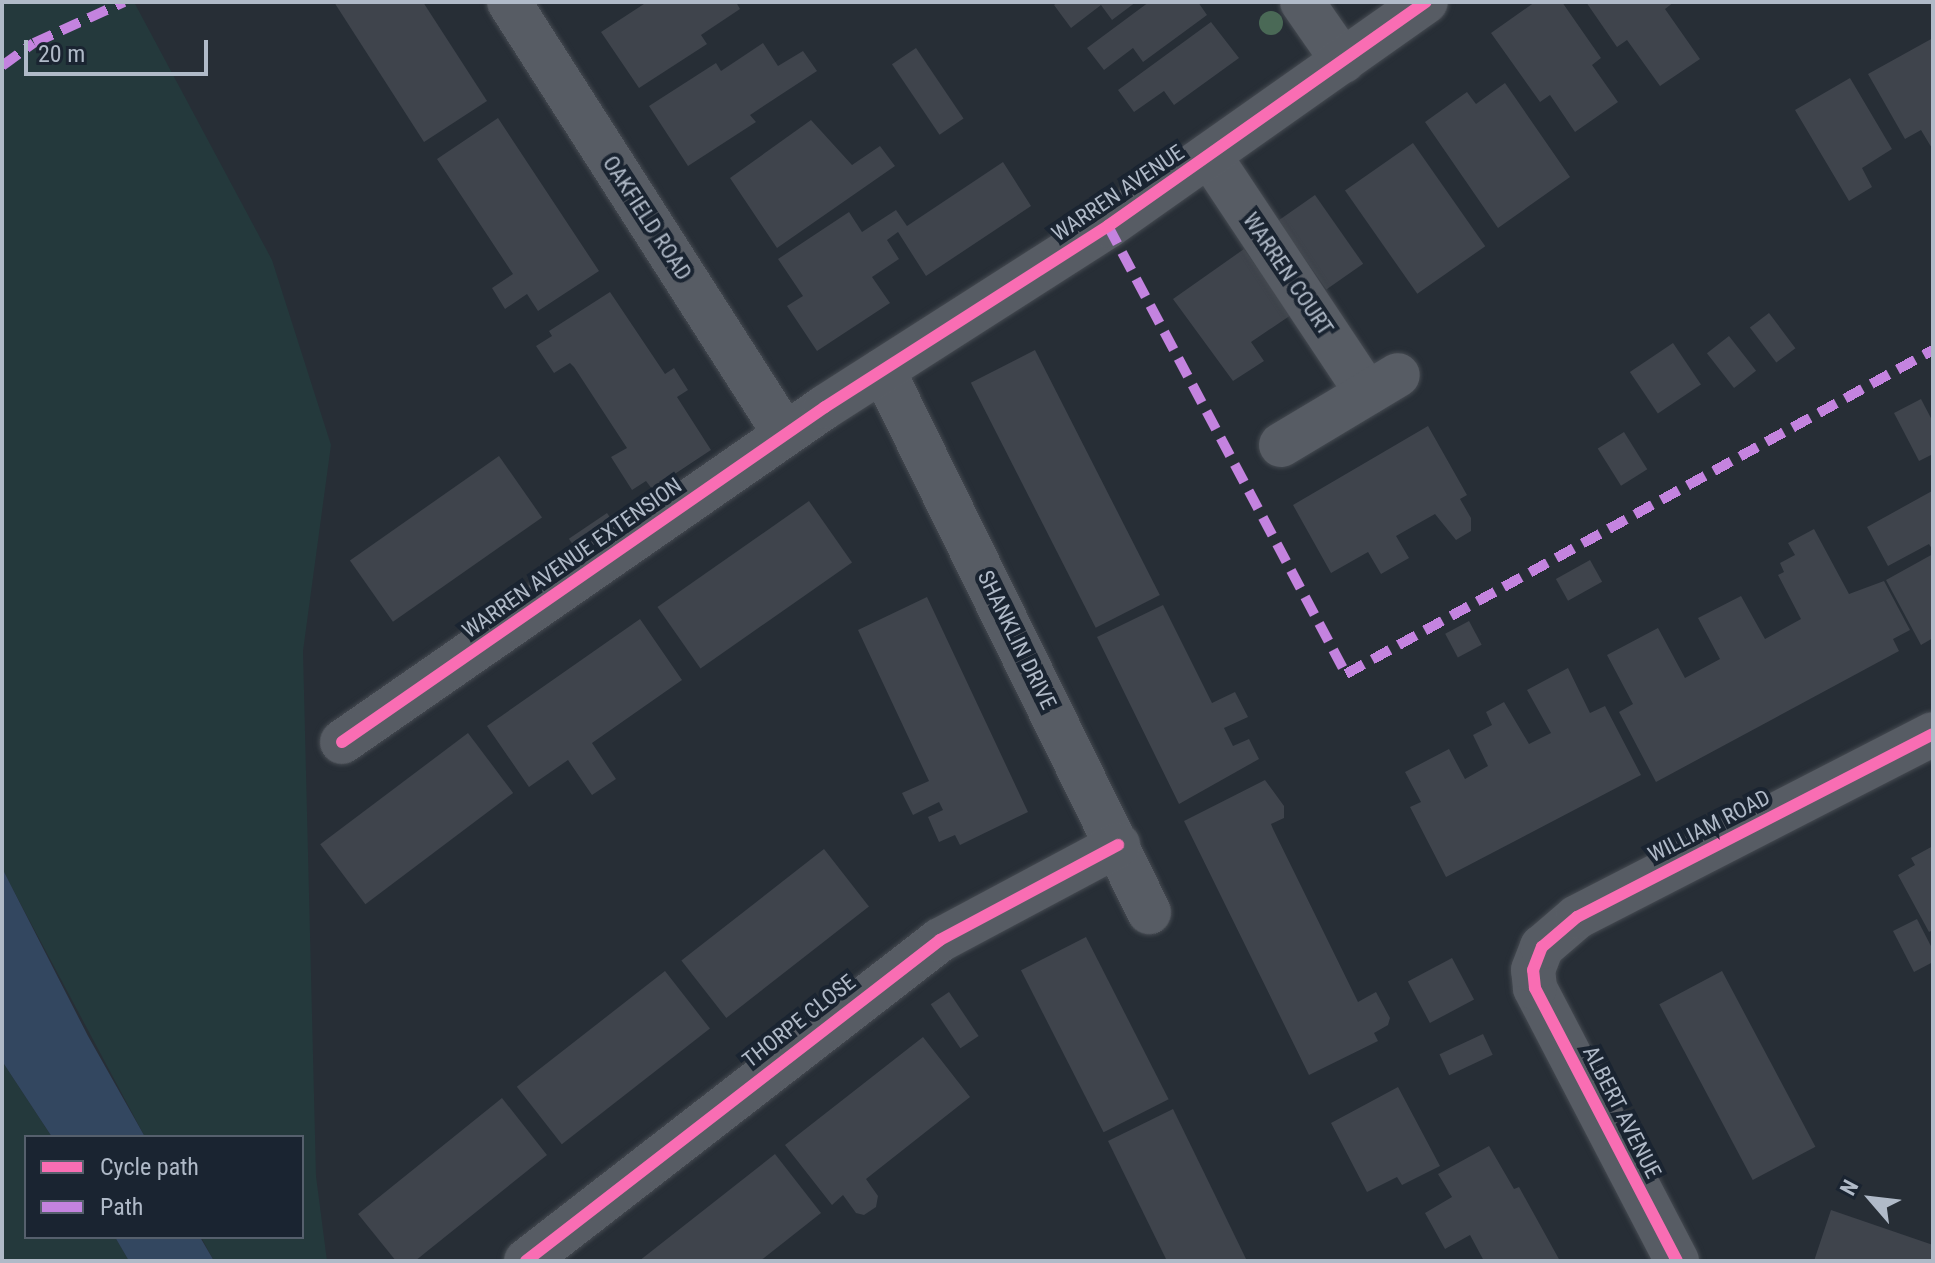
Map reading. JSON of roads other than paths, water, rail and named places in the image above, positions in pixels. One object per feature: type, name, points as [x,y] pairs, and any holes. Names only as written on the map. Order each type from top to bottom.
[{"type":"street","name":"OAKFIELD ROAD","points":[[509,2],[785,434]]},
{"type":"street","points":[[1302,2],[1343,61]]},
{"type":"street","name":"WARREN AVENUE","points":[[825,407],[1209,155],[1426,2]]},
{"type":"street","name":"WARREN COURT","points":[[1209,155],[1383,384],[1281,445]]},
{"type":"street","name":"SHANKLIN DRIVE","points":[[883,370],[1149,912]]},
{"type":"street","name":"WARREN AVENUE EXTENSION","points":[[342,742],[825,407]]},
{"type":"street","name":"WILLIAM ROAD","points":[[1533,981],[1542,947],[1577,917],[1933,734]]},
{"type":"street","name":"THORPE CLOSE","points":[[526,1261],[940,940],[1118,845]]},
{"type":"street","name":"ALBERT AVENUE","points":[[1533,981],[1677,1261]]},
{"type":"water","points":[[2,868],[88,1036],[144,1135],[51,1135],[2,1061]]},
{"type":"water","points":[[116,1239],[201,1239],[214,1261],[129,1261]]}]
